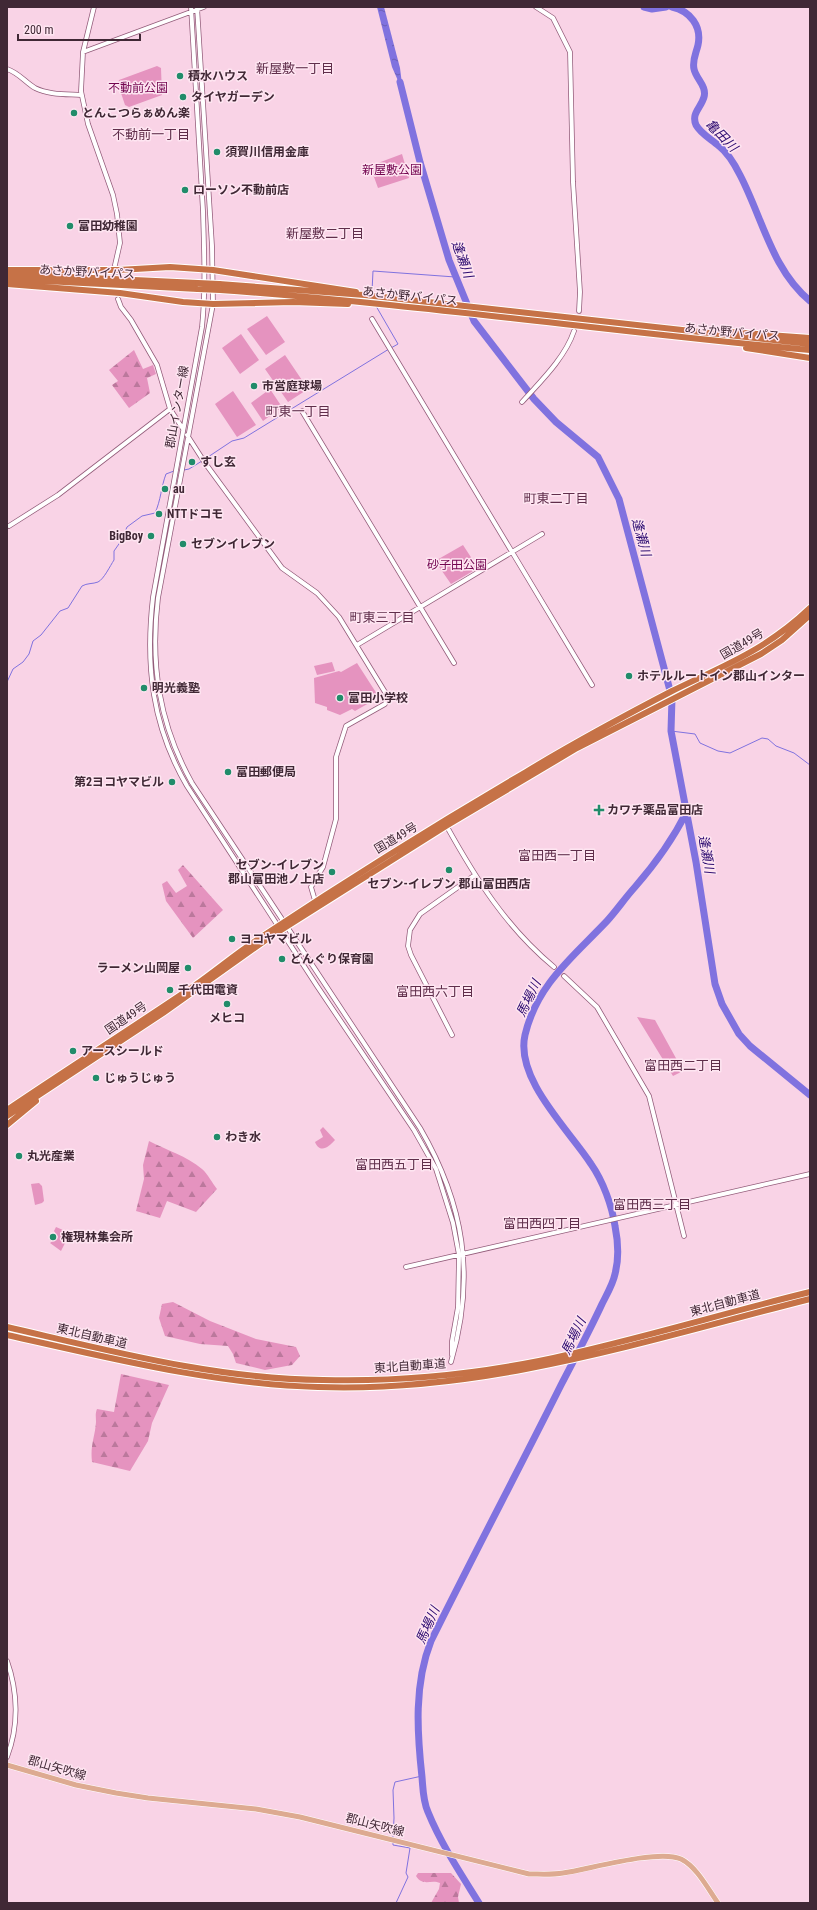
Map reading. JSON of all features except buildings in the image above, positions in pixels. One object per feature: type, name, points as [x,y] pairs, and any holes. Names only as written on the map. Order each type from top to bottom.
[{"type":"highway","points":[[7,270],[118,270],[170,267],[205,269],[352,290],[365,295]]},
{"type":"highway","name":"あさか野バイパス","points":[[7,274],[198,286]]},
{"type":"highway","name":"あさか野バイパス","points":[[7,279],[198,286],[365,295],[810,344]]},
{"type":"highway","points":[[7,284],[120,293],[212,304],[293,302],[354,304],[370,302]]},
{"type":"highway","name":"あさか野バイパス","points":[[219,287],[370,302],[680,338],[810,350]]},
{"type":"highway","points":[[712,333],[729,332],[810,338]]},
{"type":"highway","points":[[680,338],[810,358]]},
{"type":"highway","name":"国道49号","points":[[7,1116],[66,1078],[316,905],[606,725],[687,684],[726,667],[760,648],[780,635],[810,608]]},
{"type":"highway","name":"国道49号","points":[[445,824],[577,748],[761,654],[782,640],[810,615]]},
{"type":"highway","name":"国道49号","points":[[7,1109],[280,929]]},
{"type":"highway","points":[[7,1126],[66,1078]]},
{"type":"highway","name":"東北自動車道","points":[[7,1328],[153,1360],[234,1374],[322,1380],[370,1380],[441,1376],[508,1366],[589,1349],[810,1292]]},
{"type":"highway","name":"東北自動車道","points":[[7,1335],[151,1367],[251,1383],[305,1387],[352,1388],[440,1383],[521,1371],[585,1357],[810,1299]]},
{"type":"main road","name":"郡山矢吹線","points":[[7,1765],[76,1785],[116,1793],[148,1798],[256,1809],[340,1827],[457,1857],[536,1874],[561,1874],[652,1857],[676,1857],[681,1859],[695,1871],[718,1903]]},
{"type":"street","points":[[94,7],[83,52],[81,95],[88,124],[113,195],[117,214],[120,243],[115,265]]},
{"type":"street","points":[[83,52],[191,9],[204,7]]},
{"type":"street","points":[[536,7],[553,18],[570,52],[570,75],[573,107],[573,176],[580,292],[579,310]]},
{"type":"street","points":[[197,8],[213,270],[212,304],[158,598],[154,640],[158,691],[169,732],[183,767],[230,842],[287,924],[430,1146],[448,1186],[457,1215],[464,1254]]},
{"type":"street","name":"郡山インター線","points":[[191,9],[201,164],[205,269],[204,303],[202,327],[153,597],[149,639],[153,692],[163,733],[178,769],[280,929],[426,1151],[436,1169],[453,1223],[459,1255],[459,1292],[452,1341],[451,1362],[457,1343],[463,1308],[464,1254]]},
{"type":"street","points":[[7,69],[16,73],[40,90],[81,95]]},
{"type":"street","points":[[118,299],[121,307],[131,320],[157,364],[170,409],[204,463],[282,568],[317,593],[339,617],[388,699],[385,704],[346,726],[336,757],[336,819],[323,867],[311,887],[316,905]]},
{"type":"street","points":[[372,319],[592,685]]},
{"type":"street","points":[[522,402],[537,386],[560,356],[571,340],[574,331]]},
{"type":"street","points":[[9,526],[58,495],[170,409]]},
{"type":"street","points":[[302,411],[454,663]]},
{"type":"street","points":[[357,645],[542,534]]},
{"type":"street","points":[[445,824],[496,907],[535,952],[554,967]]},
{"type":"street","points":[[452,1035],[411,955],[408,938],[414,922],[420,914],[475,874]]},
{"type":"street","points":[[564,976],[597,1008],[648,1096],[684,1236]]},
{"type":"street","points":[[406,1267],[810,1174]]},
{"type":"street","points":[[7,1661],[15,1701],[14,1736],[7,1757]]},
{"type":"green space","name":"不動前公園","points":[[157,66],[161,68],[162,95],[129,107],[125,105],[118,84],[119,80]]},
{"type":"green space","name":"新屋敷公園","points":[[402,154],[409,178],[378,188],[370,166]]},
{"type":"green space","points":[[267,316],[285,342],[266,355],[247,329]]},
{"type":"green space","points":[[241,334],[259,360],[240,374],[222,348]]},
{"type":"green space","points":[[134,350],[143,369],[153,365],[156,374],[147,378],[150,393],[129,408],[112,385],[118,381],[109,370]]},
{"type":"green space","points":[[285,355],[308,389],[288,402],[265,369]]},
{"type":"green space","points":[[270,389],[282,407],[263,421],[251,403]]},
{"type":"green space","points":[[233,391],[256,425],[237,437],[215,404]]},
{"type":"green space","name":"砂子田公園","points":[[463,545],[478,568],[451,584],[435,561]]},
{"type":"green space","points":[[332,662],[335,671],[317,675],[314,666]]},
{"type":"green space","points":[[357,663],[377,694],[376,699],[355,711],[352,709],[340,715],[327,710],[327,707],[315,703],[314,678],[339,671],[341,672]]},
{"type":"green space","points":[[183,865],[223,910],[193,938],[166,901],[162,884],[167,881],[176,893],[187,886],[178,870]]},
{"type":"green space","points":[[637,1017],[655,1020],[683,1071],[673,1076]]},
{"type":"green space","points":[[323,1127],[335,1140],[325,1148],[319,1148],[315,1142],[323,1137],[320,1130]]},
{"type":"green space","points":[[149,1141],[196,1164],[206,1173],[217,1189],[196,1212],[167,1201],[160,1218],[136,1211],[144,1179],[143,1165]]},
{"type":"green space","points":[[39,1183],[42,1186],[44,1201],[35,1205],[31,1184]]},
{"type":"green space","points":[[56,1227],[70,1233],[61,1251],[50,1243],[58,1237],[54,1231]]},
{"type":"green space","points":[[173,1302],[210,1321],[256,1339],[296,1347],[300,1356],[292,1365],[265,1370],[236,1363],[228,1346],[200,1344],[165,1336],[159,1318],[162,1304]]},
{"type":"green space","points":[[121,1374],[169,1385],[152,1423],[148,1441],[130,1471],[92,1462],[92,1446],[96,1422],[96,1411],[97,1409],[114,1412]]},
{"type":"green space","points":[[418,1873],[451,1873],[461,1884],[458,1897],[459,1903],[431,1903],[439,1889],[440,1883],[421,1881],[416,1876]]},
{"type":"water","points":[[377,7],[384,7],[400,68],[403,92],[392,67]]},
{"type":"waterway","name":"亀田川","points":[[644,7],[652,9],[666,7]]},
{"type":"waterway","name":"亀田川","points":[[672,7],[689,16],[693,20],[698,32],[699,38],[694,66],[695,73],[703,86],[705,93],[703,101],[695,117],[696,125],[703,134],[722,149],[734,163],[748,191],[777,259],[786,274],[810,301]]},
{"type":"waterway","name":"逢瀬川","points":[[400,82],[420,162],[449,260],[474,321],[534,399],[556,422],[598,457],[619,499],[672,698],[671,731],[696,862],[715,984],[722,1004],[739,1034],[750,1046],[810,1095]]},
{"type":"waterway","points":[[372,292],[373,271],[455,277]]},
{"type":"waterway","points":[[376,306],[398,344],[391,348]]},
{"type":"waterway","points":[[205,459],[232,441],[244,438],[389,349]]},
{"type":"waterway","points":[[184,470],[189,469],[202,461]]},
{"type":"waterway","points":[[7,682],[13,669],[23,662],[29,654],[33,641],[41,635],[60,611],[68,608],[82,586],[98,582],[107,572],[114,560],[114,551],[121,541],[127,527],[142,516],[155,513],[166,474],[174,471]]},
{"type":"waterway","points":[[671,731],[695,734],[700,743],[718,751],[730,753],[762,738],[768,739],[776,746],[794,753],[810,765]]},
{"type":"waterway","name":"馬場川","points":[[479,1903],[445,1847],[425,1804],[418,1726],[419,1691],[422,1674],[431,1641],[610,1289],[615,1274],[618,1256],[614,1218],[603,1186],[591,1164],[546,1103],[536,1086],[528,1069],[524,1052],[525,1035],[538,1001],[547,986],[569,959],[611,917],[649,870],[669,843],[686,813]]},
{"type":"waterway","points":[[393,1838],[393,1790],[395,1782],[422,1776]]},
{"type":"waterway","points":[[393,1841],[393,1845],[410,1848],[406,1873],[408,1877],[396,1903]]},
{"type":"tunnel","points":[[116,268],[117,295]]},
{"type":"place","name":"積水ハウス","points":[[180,76]]},
{"type":"place","name":"タイヤガーデン","points":[[183,97]]},
{"type":"place","name":"とんこつらぁめん楽","points":[[74,113]]},
{"type":"place","name":"須賀川信用金庫","points":[[217,152]]},
{"type":"place","name":"ローソン不動前店","points":[[185,190]]},
{"type":"place","name":"富田幼稚園","points":[[70,226]]},
{"type":"place","name":"市営庭球場","points":[[254,386]]},
{"type":"place","name":"すし玄","points":[[192,462]]},
{"type":"place","name":"au","points":[[165,489]]},
{"type":"place","name":"NTTドコモ","points":[[159,514]]},
{"type":"place","name":"BigBoy","points":[[151,536]]},
{"type":"place","name":"セブンイレブン","points":[[183,544]]},
{"type":"place","name":"ホテルルートイン郡山インター","points":[[629,676]]},
{"type":"place","name":"明光義塾","points":[[144,688]]},
{"type":"place","name":"富田小学校","points":[[340,698]]},
{"type":"place","name":"富田郵便局","points":[[228,772]]},
{"type":"place","name":"第2ヨコヤマビル","points":[[172,782]]},
{"type":"place","name":"カワチ薬品富田店","points":[[599,810]]},
{"type":"place","name":"セブン-イレブン 郡山富田西店","points":[[449,870]]},
{"type":"place","name":"セブン-イレブン 郡山富田池ノ上店","points":[[332,872]]},
{"type":"place","name":"ヨコヤマビル","points":[[232,939]]},
{"type":"place","name":"どんぐり保育園","points":[[282,959]]},
{"type":"place","name":"ラーメン山岡屋","points":[[188,968]]},
{"type":"place","name":"千代田電資","points":[[170,990]]},
{"type":"place","name":"メヒコ","points":[[227,1004]]},
{"type":"place","name":"アースシールド","points":[[73,1051]]},
{"type":"place","name":"じゅうじゅう","points":[[96,1078]]},
{"type":"place","name":"わき水","points":[[217,1137]]},
{"type":"place","name":"丸光産業","points":[[19,1156]]},
{"type":"place","name":"権現林集会所","points":[[53,1237]]},
{"type":"district","name":"新屋敷一丁目","points":[[295,68]]},
{"type":"district","name":"不動前一丁目","points":[[151,134]]},
{"type":"district","name":"新屋敷二丁目","points":[[325,233]]},
{"type":"district","name":"町東一丁目","points":[[298,411]]},
{"type":"district","name":"町東二丁目","points":[[556,498]]},
{"type":"district","name":"町東三丁目","points":[[382,617]]},
{"type":"district","name":"富田西一丁目","points":[[557,855]]},
{"type":"district","name":"富田西六丁目","points":[[435,991]]},
{"type":"district","name":"富田西二丁目","points":[[683,1065]]},
{"type":"district","name":"富田西五丁目","points":[[394,1164]]},
{"type":"district","name":"富田西三丁目","points":[[652,1204]]},
{"type":"district","name":"富田西四丁目","points":[[542,1223]]}]
